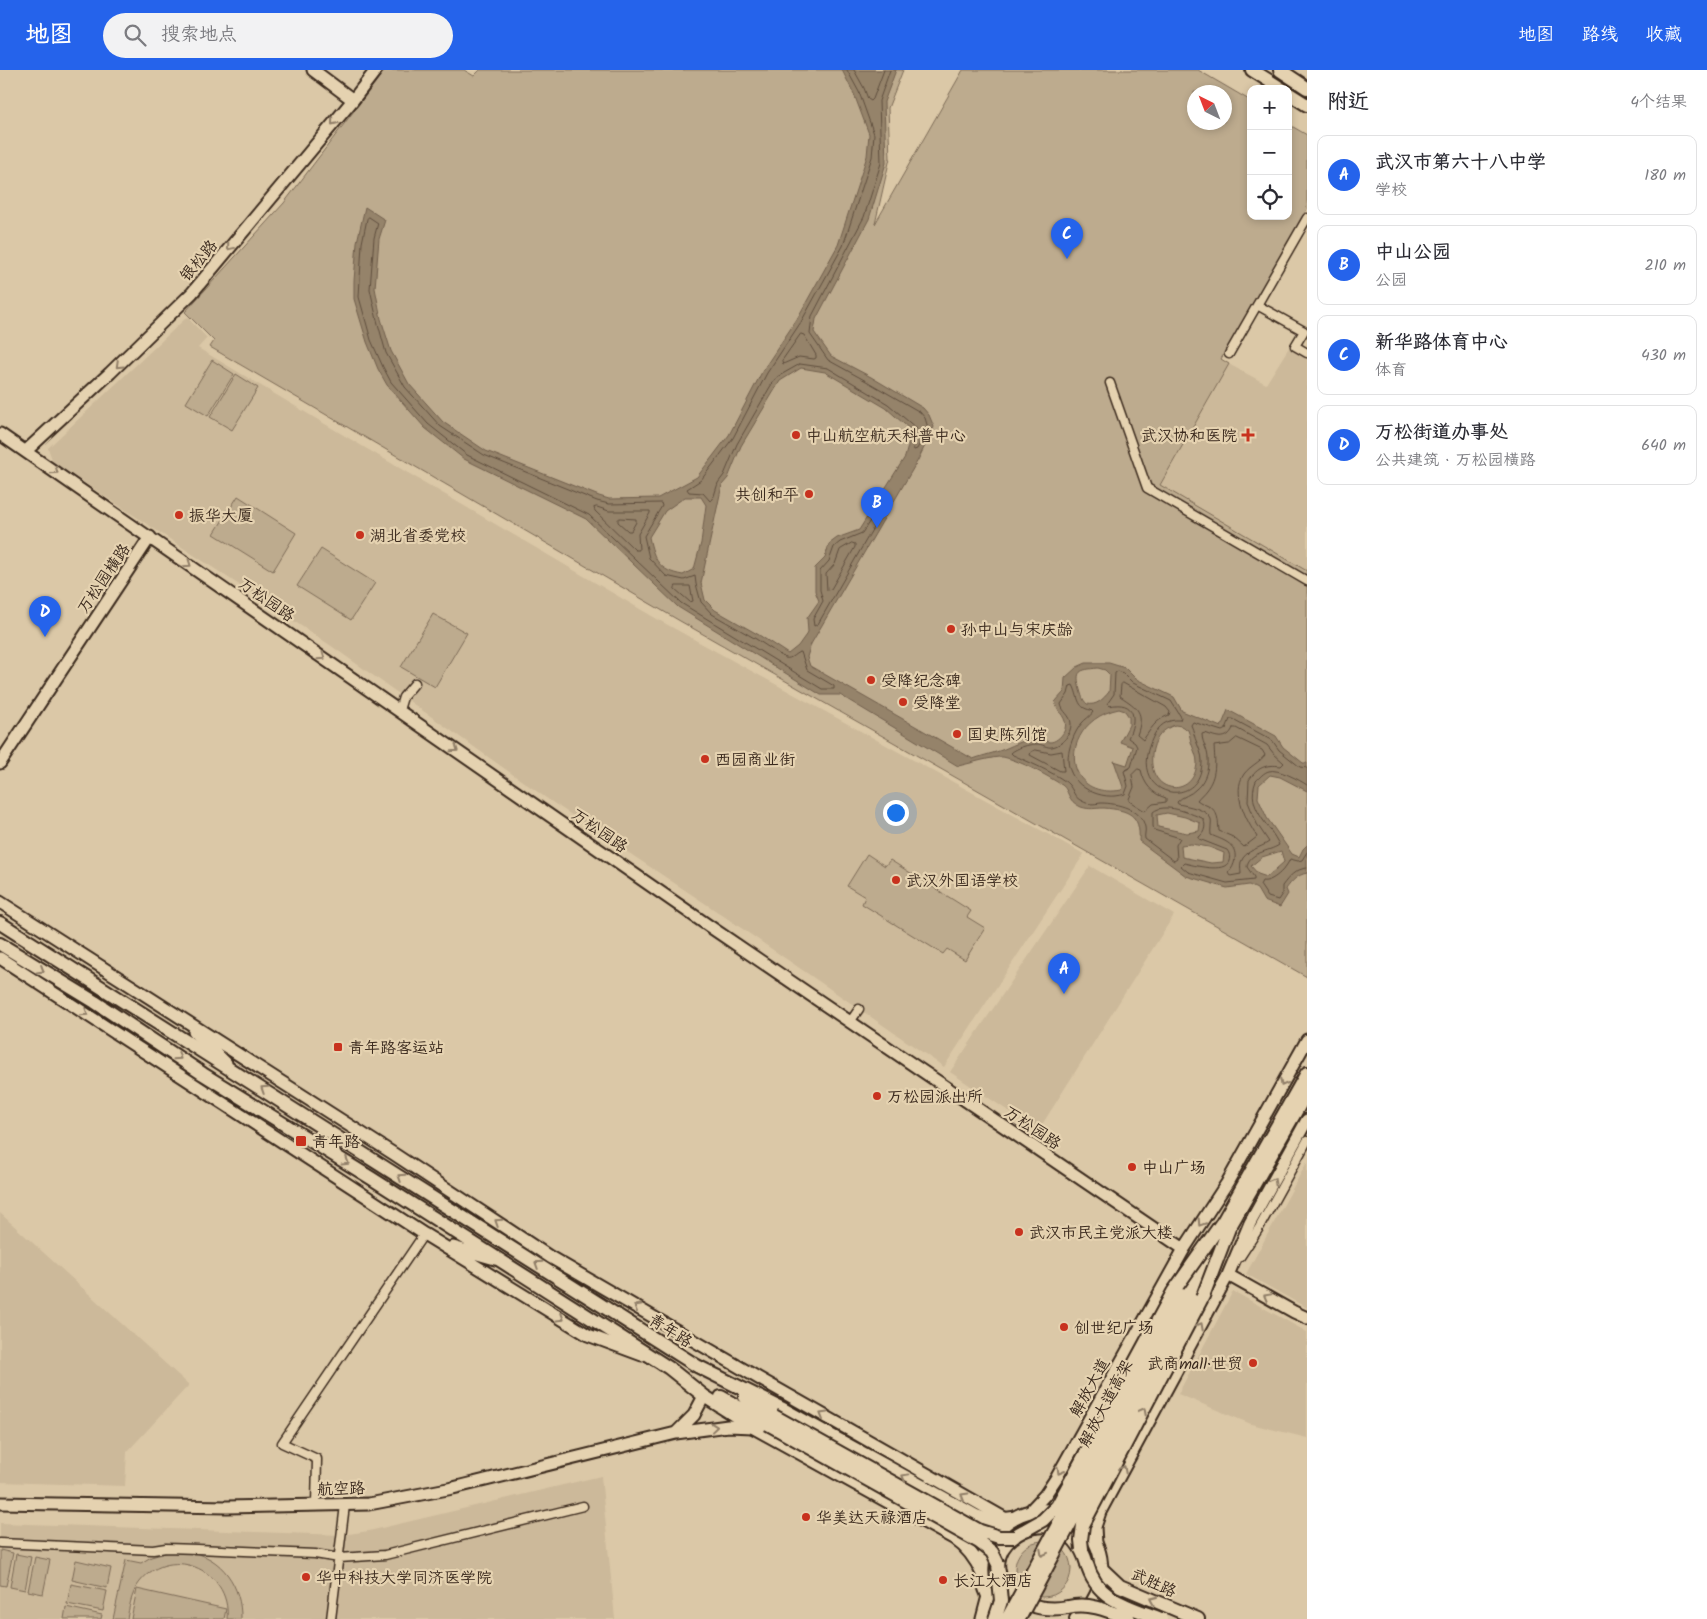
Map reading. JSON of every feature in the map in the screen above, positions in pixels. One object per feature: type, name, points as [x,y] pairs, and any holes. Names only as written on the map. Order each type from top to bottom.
[{"type":"main road","points":[[313,70],[353,100]]},
{"type":"main road","name":"银松路","points":[[26,451],[192,293],[376,70]]},
{"type":"main road","points":[[1252,70],[1276,85]]},
{"type":"main road","points":[[1280,70],[1307,88]]},
{"type":"main road","points":[[1292,96],[1307,105]]},
{"type":"main road","name":"万松园路","points":[[0,434],[850,1022],[1184,1249]]},
{"type":"main road","name":"万松园横路","points":[[0,763],[150,537]]},
{"type":"main road","points":[[0,902],[394,1154],[540,1250],[760,1379],[1010,1519]]},
{"type":"main road","name":"青年路","points":[[0,923],[697,1366],[780,1408],[976,1516],[991,1521],[1010,1519]]},
{"type":"main road","name":"青年路","points":[[0,944],[669,1368],[704,1396],[754,1427],[954,1538],[974,1556],[982,1573]]},
{"type":"main road","points":[[0,958],[424,1234],[588,1335],[656,1360]]},
{"type":"main road","points":[[102,1007],[172,1070]]},
{"type":"main road","points":[[177,1015],[232,1069]]},
{"type":"main road","name":"解放大道","points":[[1029,1512],[1045,1495],[1057,1477],[1184,1249],[1227,1183],[1307,1040]]},
{"type":"main road","name":"解放大道高架","points":[[1019,1619],[1307,1073]]},
{"type":"main road","name":"解放大道高架","points":[[1007,1619],[1225,1226],[1307,1092]]},
{"type":"main road","points":[[215,1098],[289,1126]]},
{"type":"main road","points":[[1076,1619],[1090,1607],[1100,1587],[1102,1569],[1094,1536],[1100,1512],[1228,1275],[1250,1224],[1307,1120]]},
{"type":"main road","points":[[998,1564],[1004,1550],[1014,1537],[1043,1520],[1056,1506],[1173,1292],[1225,1226]]},
{"type":"main road","points":[[1161,1619],[1120,1603],[1100,1590],[1089,1575],[1082,1550],[1083,1525],[1203,1296],[1225,1226]]},
{"type":"main road","points":[[439,1243],[500,1261]]},
{"type":"main road","points":[[540,1250],[596,1302]]},
{"type":"main road","points":[[1228,1275],[1307,1318]]},
{"type":"main road","points":[[697,1366],[771,1420],[979,1542],[996,1557],[998,1564],[1001,1601],[995,1619]]},
{"type":"main road","points":[[669,1368],[771,1420],[980,1532],[999,1537],[1014,1537]]},
{"type":"main road","points":[[676,1433],[694,1415],[704,1396]]},
{"type":"main road","name":"航空路","points":[[0,1503],[227,1507],[369,1504],[434,1492],[676,1433],[728,1426],[754,1427]]},
{"type":"main road","points":[[1007,1619],[997,1611],[988,1596],[982,1573],[986,1549],[992,1537],[1010,1519],[1029,1512],[1041,1511],[1067,1516],[1086,1529],[1097,1546]]},
{"type":"main road","points":[[1027,1529],[1036,1527],[1054,1528],[1070,1536],[1082,1550]]},
{"type":"main road","name":"武胜路","points":[[1102,1569],[1120,1586],[1198,1619]]},
{"type":"main road","points":[[999,1580],[1006,1595],[1018,1607],[1038,1617],[1076,1605],[1084,1605],[1096,1607],[1129,1619]]},
{"type":"main road","points":[[982,1619],[988,1596]]},
{"type":"main road","points":[[1083,1619],[1109,1619]]},
{"type":"street","points":[[1229,354],[1307,218]]},
{"type":"street","points":[[1257,305],[1304,332],[1296,346],[1307,353]]},
{"type":"street","points":[[1110,383],[1147,488],[1307,581]]},
{"type":"street","points":[[399,710],[403,697],[415,684]]},
{"type":"street","points":[[850,1022],[859,1009]]},
{"type":"street","points":[[1228,1275],[1259,1228],[1307,1141]]},
{"type":"street","points":[[316,1505],[317,1459],[282,1443],[424,1234]]},
{"type":"street","points":[[330,1619],[345,1505]]},
{"type":"street","points":[[0,1543],[153,1550],[166,1548],[315,1554],[339,1558],[385,1555],[583,1506]]},
{"type":"shaded area","points":[[385,70],[464,70],[474,76],[480,70],[903,70],[888,108],[890,158],[875,224],[963,70],[1198,70],[1224,85],[1187,85],[1187,130],[1232,130],[1232,90],[1247,99],[1247,220],[1292,220],[1292,126],[1307,135],[1307,209],[1221,359],[1229,364],[1160,485],[1307,571],[1307,977],[680,621],[210,347],[214,341],[185,312],[284,203]]},
{"type":"shaded area","points":[[187,317],[207,338],[198,348],[657,619],[1084,854],[944,1067],[709,906],[549,800],[330,645],[53,462],[48,448]]},
{"type":"shaded area","name":"武汉协和医院","points":[[1293,341],[1307,349],[1307,571],[1160,485],[1229,364],[1266,384]]},
{"type":"shaded area","points":[[212,360],[234,374],[208,416],[186,403]]},
{"type":"shaded area","points":[[236,374],[258,388],[232,430],[210,417]]},
{"type":"shaded area","points":[[238,496],[296,533],[273,571],[214,534]]},
{"type":"shaded area","points":[[321,549],[375,583],[351,620],[297,586]]},
{"type":"shaded area","points":[[433,614],[467,633],[435,687],[401,667]]},
{"type":"shaded area","points":[[867,854],[885,866],[890,860],[971,911],[967,917],[985,928],[965,960],[947,949],[943,954],[862,904],[865,897],[847,886]]},
{"type":"shaded area","points":[[1090,866],[1174,915],[1038,1131],[950,1072]]},
{"type":"shaded area","points":[[1307,1162],[1307,1308],[1246,1274]]},
{"type":"shaded area","points":[[0,1213],[189,1385],[127,1452],[125,1486],[0,1482]]},
{"type":"shaded area","name":"武商mall·世贸","points":[[1233,1291],[1307,1332],[1307,1438],[1251,1424],[1178,1394]]},
{"type":"shaded area","name":"华中科技大学同济医学院","points":[[601,1476],[615,1619],[0,1619],[0,1523],[342,1535],[369,1531]]},
{"type":"shaded area","points":[[1037,1541],[1049,1541],[1063,1549],[1071,1563],[1069,1580],[1063,1589],[1049,1597],[1037,1597],[1027,1592],[1020,1585],[1015,1575],[1015,1563],[1020,1553],[1027,1546]]},
{"type":"shaded area","points":[[0,1550],[13,1553],[6,1586],[0,1585]]},
{"type":"shaded area","points":[[169,1552],[186,1552],[201,1555],[220,1567],[234,1585],[238,1596],[241,1619],[227,1619],[226,1601],[219,1586],[208,1575],[195,1567],[180,1564],[164,1565],[149,1573],[135,1590],[130,1602],[127,1619],[113,1619],[126,1560],[141,1563],[151,1557]]},
{"type":"shaded area","points":[[16,1554],[31,1557],[25,1590],[10,1587]]},
{"type":"shaded area","points":[[35,1557],[50,1560],[43,1594],[28,1591]]},
{"type":"shaded area","points":[[76,1560],[111,1568],[107,1588],[72,1580]]},
{"type":"shaded area","points":[[71,1584],[107,1591],[103,1611],[67,1604]]},
{"type":"shaded area","points":[[137,1589],[226,1609],[224,1619],[131,1619]]},
{"type":"shaded area","points":[[66,1607],[102,1615],[101,1619],[64,1619]]},
{"type":"water","points":[[842,70],[896,70],[884,102],[886,163],[869,219],[816,319],[814,332],[831,356],[923,408],[929,415],[934,427],[918,460],[811,644],[807,657],[810,666],[973,759],[1026,740],[1036,739],[1051,742],[1060,737],[1066,725],[1055,702],[1064,692],[1065,678],[1077,667],[1086,663],[1109,663],[1125,668],[1136,679],[1174,697],[1182,711],[1221,727],[1228,710],[1276,736],[1283,747],[1303,763],[1307,763],[1307,791],[1280,777],[1270,775],[1259,785],[1258,798],[1267,818],[1292,854],[1299,857],[1307,845],[1307,873],[1298,877],[1288,886],[1286,889],[1288,894],[1280,907],[1264,901],[1257,889],[1249,885],[1227,888],[1186,876],[1139,841],[1138,825],[1131,815],[1120,810],[1081,807],[1071,799],[1062,785],[1025,765],[999,757],[958,766],[840,695],[821,695],[678,607],[586,519],[464,459],[425,428],[387,385],[378,369],[367,342],[354,299],[357,242],[365,207],[385,220],[379,239],[375,288],[381,319],[391,351],[409,384],[443,422],[486,451],[609,499],[658,498],[697,477],[729,435],[763,370],[797,319],[838,245],[867,156],[869,134],[854,94]],"holes":[[[801,368],[825,372],[886,408],[912,431],[905,457],[859,530],[837,538],[829,544],[825,558],[815,568],[815,591],[819,601],[807,618],[808,632],[798,646],[788,654],[715,610],[705,600],[701,583],[722,485],[728,478],[741,446],[780,381]],[[685,497],[701,497],[706,505],[701,543],[694,569],[683,575],[668,571],[656,558],[649,537],[665,511]],[[1098,668],[1105,670],[1110,675],[1109,692],[1094,704],[1087,704],[1084,701],[1079,683],[1078,675],[1086,669]],[[1119,709],[1125,711],[1129,717],[1129,725],[1120,742],[1133,747],[1127,765],[1114,761],[1123,787],[1122,790],[1101,790],[1087,784],[1078,772],[1074,758],[1077,743],[1085,728],[1099,716]],[[1175,725],[1188,730],[1196,758],[1197,763],[1194,775],[1187,783],[1179,787],[1170,787],[1162,783],[1155,776],[1152,764],[1154,745],[1158,737]],[[1167,813],[1200,823],[1199,831],[1187,833],[1158,827],[1157,815]],[[1191,844],[1209,847],[1224,853],[1223,862],[1211,863],[1182,857],[1181,845]],[[1281,851],[1284,862],[1267,877],[1258,874],[1251,866],[1262,857]]]},
{"type":"place","name":"新华路体育中心","points":[[1067,259]]},
{"type":"place","name":"中山航空航天科普中心","points":[[796,435]]},
{"type":"place","name":"武汉协和医院","points":[[1248,435]]},
{"type":"place","name":"共创和平","points":[[809,494]]},
{"type":"place","name":"振华大厦","points":[[179,515]]},
{"type":"place","name":"中山公园","points":[[877,528]]},
{"type":"place","name":"湖北省委党校","points":[[360,535]]},
{"type":"place","name":"孙中山与宋庆龄","points":[[951,629]]},
{"type":"place","name":"万松街道办事处","points":[[45,637]]},
{"type":"place","name":"受降纪念碑","points":[[871,680]]},
{"type":"place","name":"受降堂","points":[[903,702]]},
{"type":"place","name":"国史陈列馆","points":[[957,734]]},
{"type":"place","name":"西园商业街","points":[[705,759]]},
{"type":"place","name":"武汉外国语学校","points":[[896,880]]},
{"type":"place","name":"武汉市第六十八中学","points":[[1064,994]]},
{"type":"place","name":"青年路客运站","points":[[338,1047]]},
{"type":"place","name":"万松园派出所","points":[[877,1096]]},
{"type":"place","name":"青年路","points":[[301,1141]]},
{"type":"place","name":"中山广场","points":[[1132,1167]]},
{"type":"place","name":"武汉市民主党派大楼","points":[[1019,1232]]},
{"type":"place","name":"创世纪广场","points":[[1064,1327]]},
{"type":"place","name":"武商mall·世贸","points":[[1253,1363]]},
{"type":"place","name":"华美达天禄酒店","points":[[806,1517]]},
{"type":"place","name":"华中科技大学同济医学院","points":[[306,1577]]},
{"type":"place","name":"长江大酒店","points":[[943,1580]]}]
